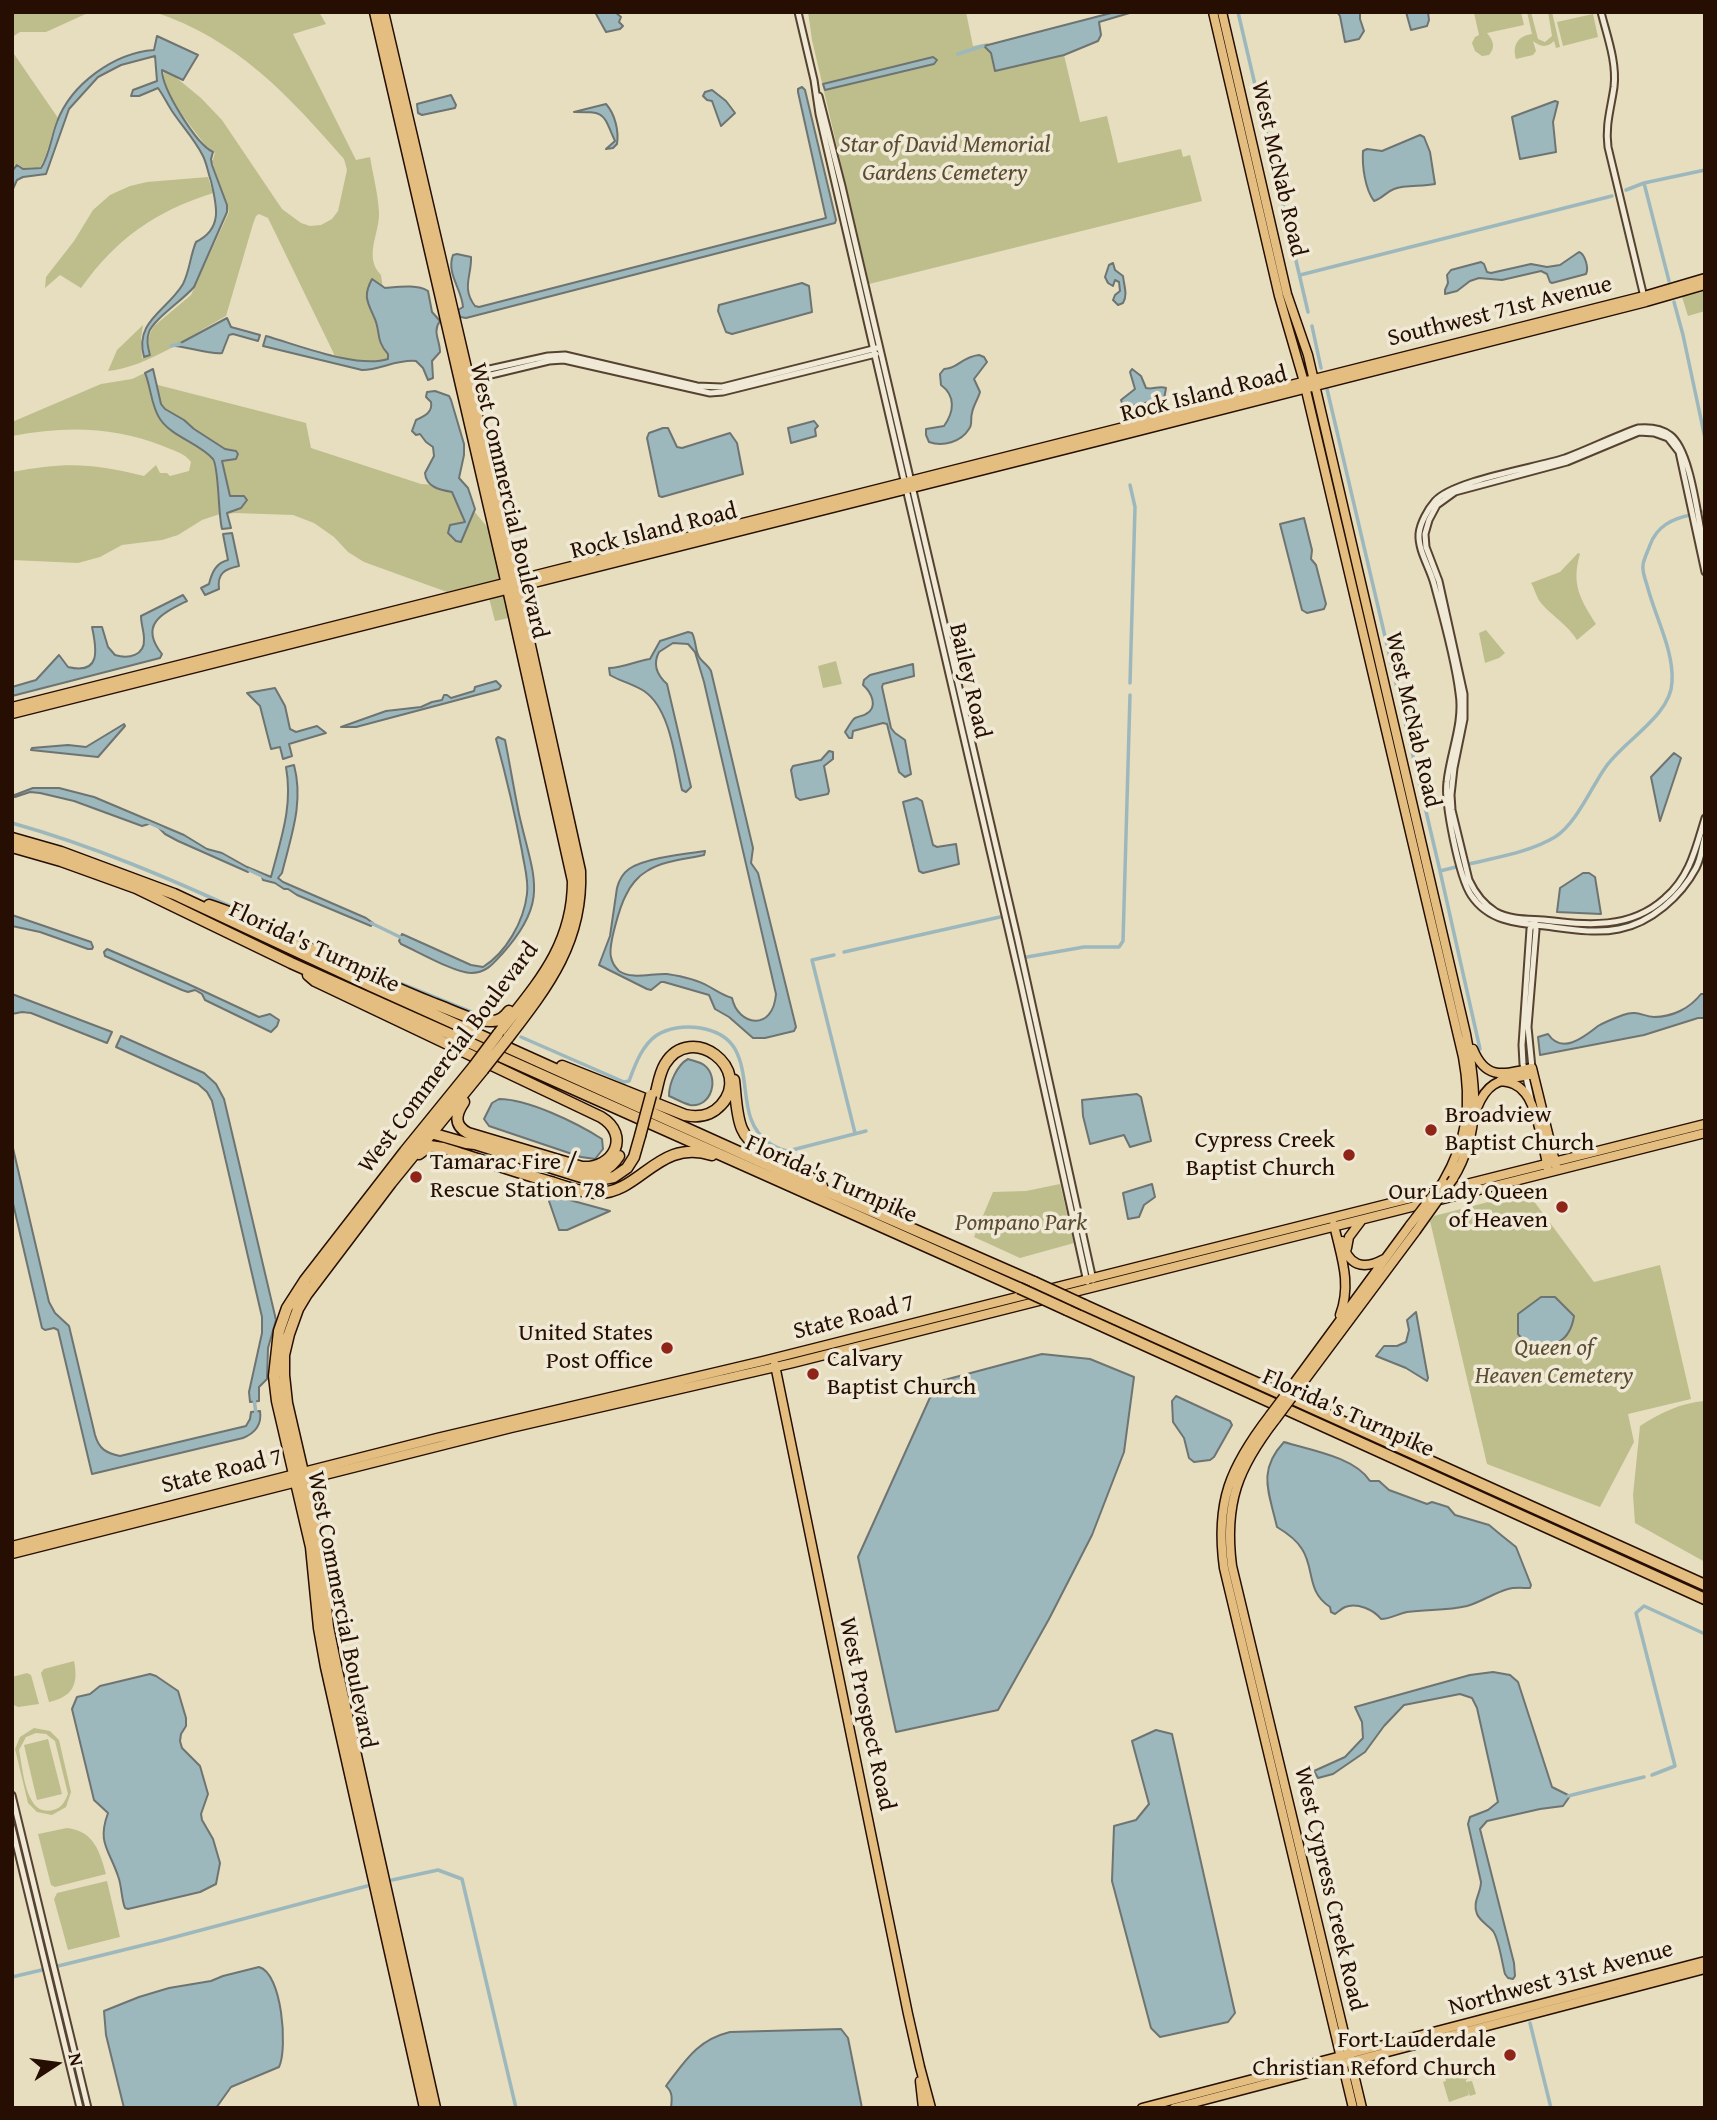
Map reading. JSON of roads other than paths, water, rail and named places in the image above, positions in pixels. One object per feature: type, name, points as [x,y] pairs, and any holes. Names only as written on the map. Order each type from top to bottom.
[{"type":"highway","name":"West Commercial Boulevard","points":[[375,12],[464,378]]},
{"type":"highway","name":"West Commercial Boulevard","points":[[383,12],[464,378],[579,859],[579,911],[561,963],[543,992],[516,1020]]},
{"type":"highway","name":"West Commercial Boulevard","points":[[425,2108],[319,1629],[312,1547],[287,1403],[284,1355],[298,1309],[307,1294],[505,1037],[563,940],[570,919],[573,881],[569,857],[512,585]]},
{"type":"highway","name":"Florida's Turnpike","points":[[12,838],[61,852],[174,894],[527,1056],[1705,1586]]},
{"type":"highway","name":"Florida's Turnpike","points":[[12,847],[136,888],[291,962],[1705,1598]]},
{"type":"highway","points":[[174,894],[224,909],[385,984],[483,1021],[494,1021],[500,1020],[507,1013],[556,946],[565,923],[573,881]]},
{"type":"highway","points":[[291,962],[315,981],[601,1117],[611,1125],[617,1141],[611,1158],[592,1168],[582,1167],[464,1132],[458,1125],[458,1111],[480,1069]]},
{"type":"highway","points":[[478,1158],[487,1158],[589,1187],[601,1186],[622,1177],[634,1165],[659,1065],[671,1051],[699,1043],[715,1049],[726,1059],[732,1072],[741,1126],[747,1138],[812,1177],[828,1191]]},
{"type":"highway","points":[[527,1056],[564,1066],[694,1117],[712,1112],[723,1103],[729,1088],[729,1074],[722,1060],[709,1050],[696,1047],[680,1050],[666,1062],[653,1095]]},
{"type":"highway","name":"West Commercial Boulevard","points":[[435,2108],[328,1627],[320,1546],[278,1405],[274,1376],[279,1331],[300,1288],[413,1140],[480,1069]]},
{"type":"highway","points":[[431,1133],[433,1125],[480,1069]]},
{"type":"highway","points":[[546,1090],[579,1101],[607,1115],[616,1123],[622,1137],[617,1160],[603,1171],[595,1174],[554,1168]]},
{"type":"highway","points":[[444,1117],[443,1125],[447,1133],[475,1144]]},
{"type":"highway","points":[[431,1133],[443,1147]]},
{"type":"highway","points":[[413,1140],[431,1133],[594,1181],[614,1177],[627,1168],[642,1136]]},
{"type":"highway","points":[[398,1173],[408,1168],[426,1148],[435,1146],[508,1170],[600,1193],[620,1187],[668,1157],[684,1151],[704,1152],[745,1166]]},
{"type":"highway","points":[[387,1935],[393,1946],[402,1987],[410,1992]]},
{"type":"main road","name":"West McNab Road","points":[[1213,12],[1279,296],[1309,384],[1474,1075],[1475,1114],[1461,1166],[1294,1389]]},
{"type":"main road","name":"West McNab Road","points":[[1222,12],[1285,285],[1308,355],[1309,384],[1469,1091],[1465,1130],[1454,1164],[1413,1228],[1386,1257],[1294,1389]]},
{"type":"main road","name":"Southwest 71st Avenue","points":[[1309,384],[1563,323],[1587,310],[1645,299],[1705,278]]},
{"type":"main road","name":"Southwest 71st Avenue","points":[[1309,384],[1378,370],[1483,337],[1705,285]]},
{"type":"main road","name":"Rock Island Road","points":[[12,714],[1309,384]]},
{"type":"main road","name":"Rock Island Road","points":[[12,707],[512,585]]},
{"type":"main road","points":[[1466,1034],[1479,1062],[1489,1071],[1502,1074],[1529,1072]]},
{"type":"main road","points":[[1475,1114],[1487,1089],[1500,1081],[1529,1072]]},
{"type":"main road","points":[[1529,1072],[1553,1173]]},
{"type":"main road","points":[[1500,1081],[1511,1082],[1527,1094],[1551,1163]]},
{"type":"main road","name":"State Road 7","points":[[12,1554],[437,1438],[666,1392],[1089,1279],[1705,1124]]},
{"type":"main road","name":"State Road 7","points":[[12,1546],[429,1449],[500,1431],[522,1417],[1092,1288],[1705,1133]]},
{"type":"main road","points":[[1459,1196],[1464,1190],[1491,1178]]},
{"type":"main road","points":[[1335,1217],[1347,1288],[1337,1324]]},
{"type":"main road","points":[[1347,1254],[1349,1237],[1360,1221]]},
{"type":"main road","points":[[1337,1227],[1347,1254],[1355,1263],[1367,1266],[1386,1257]]},
{"type":"main road","points":[[1242,1251],[1247,1243],[1269,1234]]},
{"type":"main road","points":[[1223,1256],[1234,1250],[1239,1241]]},
{"type":"main road","name":"West Prospect Road","points":[[775,1361],[920,2067],[931,2108]]},
{"type":"main road","points":[[666,1392],[677,1382]]},
{"type":"main road","name":"West Cypress Creek Road","points":[[1294,1389],[1255,1436],[1234,1469],[1226,1495],[1221,1543],[1224,1568],[1255,1679],[1345,2059],[1353,2108]]},
{"type":"main road","points":[[590,1409],[595,1400]]},
{"type":"main road","points":[[429,1449],[437,1438]]},
{"type":"main road","name":"Northwest 31st Avenue","points":[[1174,2108],[1705,1961]]},
{"type":"main road","name":"Northwest 31st Avenue","points":[[1142,2108],[1705,1969]]},
{"type":"main road","name":"West Cypress Creek Road","points":[[1345,2059],[1362,2108]]},
{"type":"main road","name":"West Prospect Road","points":[[920,2067],[923,2108]]},
{"type":"street","name":"Bailey Road","points":[[798,12],[839,174],[1092,1288]]},
{"type":"street","points":[[1601,12],[1614,66],[1614,87],[1607,124],[1608,147],[1645,299]]},
{"type":"street","points":[[464,378],[548,356],[565,355],[697,386],[722,387],[878,351]]},
{"type":"street","points":[[1705,551],[1679,452],[1668,438],[1646,432],[1632,435],[1567,462],[1455,492],[1437,505],[1425,534],[1426,547],[1439,581],[1464,694],[1464,719],[1454,768],[1452,810],[1465,866],[1474,891],[1484,903],[1510,918],[1534,923],[1604,930],[1620,929],[1645,919],[1681,890],[1697,866],[1705,837]]},
{"type":"street","points":[[1695,516],[1705,572]]},
{"type":"street","points":[[1534,923],[1605,924],[1628,920],[1655,907],[1677,887],[1685,875],[1705,818]]},
{"type":"street","points":[[1532,1106],[1528,1027],[1534,923]]},
{"type":"street","points":[[12,1795],[88,2108]]},
{"type":"street","points":[[12,1827],[80,2108]]},
{"type":"street","points":[[54,1998],[61,1996]]},
{"type":"water","points":[[595,12],[615,12],[621,17],[619,22],[623,26],[606,32]]},
{"type":"water","points":[[1115,12],[1133,12],[1099,22],[1101,35],[1098,41],[1064,55],[995,71],[991,53],[984,46]]},
{"type":"water","points":[[1337,12],[1360,12],[1364,31],[1359,39],[1345,42]]},
{"type":"water","points":[[1406,12],[1428,12],[1427,26],[1411,30]]},
{"type":"water","points":[[157,36],[198,55],[183,80],[162,70],[163,79],[189,128],[213,152],[212,165],[227,205],[227,212],[194,287],[152,327],[148,338],[150,355],[144,357],[142,345],[148,325],[183,284],[196,242],[211,230],[216,216],[213,190],[203,156],[158,88],[139,96],[131,96],[133,90],[157,81],[155,56],[121,65],[98,77],[69,109],[46,174],[17,180],[12,191],[12,171],[17,165],[23,169],[41,168],[57,122],[72,95],[83,83],[109,64],[139,52],[154,50]]},
{"type":"water","points":[[933,57],[937,60],[934,64],[825,90],[823,84]]},
{"type":"water","points":[[802,87],[805,90],[835,223],[466,318],[460,317],[458,310],[463,307],[451,269],[453,255],[471,257],[469,293],[475,306],[479,307],[826,218],[798,92]]},
{"type":"water","points":[[712,90],[726,101],[735,113],[721,126],[712,101],[703,96],[705,92]]},
{"type":"water","points":[[451,95],[455,108],[422,115],[418,113],[417,104]]},
{"type":"water","points":[[1558,102],[1553,122],[1556,152],[1520,159],[1512,117]]},
{"type":"water","points":[[606,104],[617,128],[617,144],[606,149],[615,141],[605,119],[592,112],[574,112]]},
{"type":"water","points":[[1420,135],[1424,137],[1430,152],[1435,184],[1399,187],[1374,201],[1365,177],[1363,151],[1382,151]]},
{"type":"water","points":[[1579,252],[1586,262],[1586,274],[1552,283],[1547,274],[1541,271],[1502,280],[1479,278],[1457,291],[1445,294],[1447,275],[1451,270],[1481,262],[1487,272],[1491,273],[1531,264],[1547,267],[1560,265]]},
{"type":"water","points":[[1113,263],[1115,270],[1123,276],[1125,290],[1123,303],[1118,305],[1113,300],[1120,291],[1119,282],[1115,280],[1113,286],[1105,277],[1109,265]]},
{"type":"water","points":[[372,279],[385,288],[413,287],[428,291],[432,312],[440,321],[436,332],[440,352],[432,361],[433,378],[428,380],[423,368],[416,361],[362,370],[263,346],[266,336],[344,358],[360,361],[388,359],[367,298]]},
{"type":"water","points":[[802,283],[809,286],[812,312],[732,334],[726,332],[718,311],[719,305]]},
{"type":"water","points":[[227,318],[231,327],[260,335],[258,341],[229,335],[222,353],[175,346]]},
{"type":"water","points":[[979,355],[987,362],[974,379],[980,392],[970,427],[961,437],[951,442],[929,442],[926,429],[944,426],[952,404],[949,394],[941,385],[940,374],[944,369]]},
{"type":"water","points":[[153,369],[161,404],[165,409],[225,449],[238,454],[236,459],[222,461],[230,496],[244,496],[247,500],[241,508],[227,513],[231,528],[222,529],[213,459],[171,431],[157,414],[145,373]]},
{"type":"water","points":[[1132,369],[1141,376],[1146,388],[1166,388],[1164,399],[1127,408],[1123,406],[1121,400],[1135,389],[1130,372]]},
{"type":"water","points":[[435,391],[449,396],[464,444],[459,478],[468,488],[475,509],[461,542],[448,533],[450,525],[465,522],[452,492],[434,487],[426,478],[425,473],[434,456],[433,447],[420,434],[416,435],[412,431],[416,420],[430,411],[431,402],[426,397],[427,392]]},
{"type":"water","points":[[814,421],[818,426],[815,429],[816,436],[791,443],[788,428]]},
{"type":"water","points":[[668,428],[677,447],[682,448],[730,433],[737,443],[743,474],[659,496],[647,438],[649,433]]},
{"type":"water","points":[[1304,518],[1312,550],[1311,559],[1316,565],[1326,604],[1324,609],[1307,613],[1302,610],[1280,524]]},
{"type":"water","points":[[232,533],[239,566],[223,573],[219,579],[219,589],[205,595],[201,588],[209,584],[218,566],[228,560],[223,534]]},
{"type":"water","points":[[183,595],[187,601],[162,615],[153,627],[155,644],[162,654],[160,658],[12,696],[12,687],[36,680],[59,655],[68,667],[79,669],[91,664],[95,652],[92,627],[102,627],[108,647],[115,655],[125,657],[139,653],[144,645],[141,616]]},
{"type":"water","points":[[692,633],[699,657],[711,671],[753,848],[751,863],[758,873],[796,1027],[794,1031],[765,1038],[753,1038],[729,1017],[715,1009],[709,995],[664,982],[651,990],[647,989],[599,965],[610,936],[618,885],[624,873],[636,865],[655,859],[705,851],[704,855],[653,868],[644,873],[630,888],[615,926],[611,944],[613,963],[624,974],[667,974],[698,981],[732,998],[741,1015],[755,1021],[769,1015],[773,1006],[776,994],[695,652],[688,644],[673,643],[659,652],[656,661],[658,673],[667,684],[691,787],[686,792],[682,790],[666,723],[653,699],[644,691],[610,675],[609,668],[650,659],[660,641]]},
{"type":"water","points":[[913,664],[914,676],[883,684],[882,687],[891,728],[905,740],[911,774],[905,777],[899,772],[887,724],[853,731],[852,738],[845,732],[856,717],[866,714],[872,708],[869,692],[863,685],[864,680],[870,675]]},
{"type":"water","points":[[496,681],[501,686],[499,689],[356,727],[341,727],[386,711],[421,707],[442,700],[444,695],[451,698]]},
{"type":"water","points":[[275,688],[285,706],[290,729],[296,732],[317,726],[326,733],[289,744],[292,756],[283,759],[280,747],[271,749],[260,706],[247,693]]},
{"type":"water","points":[[124,724],[98,757],[31,750],[68,745],[86,747]]},
{"type":"water","points":[[498,737],[505,740],[533,872],[533,903],[517,935],[502,954],[485,970],[471,973],[446,966],[399,941],[402,934],[471,965],[483,967],[506,945],[518,925],[525,904],[527,878],[496,739]]},
{"type":"water","points":[[829,751],[833,752],[833,759],[824,766],[828,794],[800,800],[796,797],[791,770],[793,766],[821,760]]},
{"type":"water","points":[[1674,753],[1681,758],[1660,821],[1651,777]]},
{"type":"water","points":[[294,765],[297,806],[282,873],[278,878],[373,923],[371,926],[263,880],[261,874],[253,869],[271,877],[287,809],[286,767]]},
{"type":"water","points":[[33,788],[59,788],[94,797],[184,835],[207,849],[222,853],[252,869],[248,872],[178,841],[152,823],[142,826],[74,801],[40,793],[12,796]]},
{"type":"water","points":[[917,798],[922,801],[933,845],[937,847],[956,844],[959,864],[923,873],[919,871],[903,802]]},
{"type":"water","points":[[1583,873],[1595,877],[1601,914],[1557,912],[1560,888]]},
{"type":"water","points":[[12,915],[91,942],[93,947],[88,949],[40,932],[12,926]]},
{"type":"water","points":[[107,949],[259,1017],[270,1014],[279,1020],[277,1026],[271,1032],[205,1000],[202,994],[195,990],[182,990],[105,956]]},
{"type":"water","points":[[12,994],[112,1032],[107,1043],[31,1013],[12,1014]]},
{"type":"water","points":[[1701,994],[1705,994],[1705,1018],[1644,1035],[1540,1055],[1538,1037],[1548,1034],[1554,1040],[1566,1044],[1617,1017],[1636,1013],[1661,1017],[1674,1013],[1692,1004]]},
{"type":"water","points":[[121,1036],[204,1073],[216,1084],[224,1099],[276,1320],[268,1348],[267,1379],[259,1387],[259,1401],[250,1402],[249,1392],[262,1333],[262,1317],[212,1101],[198,1084],[116,1047]]},
{"type":"water","points":[[688,1059],[704,1065],[712,1077],[708,1097],[698,1105],[690,1105],[669,1096],[674,1075]]},
{"type":"water","points":[[1137,1094],[1141,1097],[1151,1141],[1130,1147],[1124,1135],[1090,1144],[1082,1100]]},
{"type":"water","points":[[499,1099],[538,1107],[566,1119],[602,1139],[603,1149],[595,1159],[581,1157],[489,1126],[484,1119],[492,1103]]},
{"type":"water","points":[[12,1144],[49,1302],[55,1313],[69,1326],[95,1435],[101,1447],[120,1456],[246,1426],[251,1412],[260,1411],[259,1424],[251,1434],[92,1474],[58,1330],[42,1328],[12,1199]]},
{"type":"water","points":[[1152,1184],[1155,1197],[1144,1205],[1139,1217],[1128,1219],[1123,1193]]},
{"type":"water","points":[[555,1196],[610,1211],[567,1230],[559,1230],[549,1201]]},
{"type":"water","points":[[1541,1297],[1555,1297],[1574,1316],[1572,1325],[1559,1342],[1545,1346],[1528,1346],[1518,1334],[1518,1314]]},
{"type":"water","points":[[1416,1312],[1427,1381],[1406,1368],[1376,1356],[1384,1346],[1397,1346],[1406,1342],[1409,1330],[1407,1320]]},
{"type":"water","points":[[1042,1354],[1090,1359],[1134,1377],[1124,1452],[1092,1535],[998,1710],[896,1732],[858,1557],[937,1382]]},
{"type":"water","points":[[1176,1396],[1230,1421],[1232,1425],[1210,1460],[1194,1462],[1189,1458],[1184,1438],[1173,1422],[1172,1401]]},
{"type":"water","points":[[1284,1442],[1343,1460],[1370,1481],[1379,1481],[1389,1490],[1427,1504],[1432,1502],[1448,1507],[1455,1515],[1489,1525],[1516,1547],[1530,1588],[1508,1589],[1467,1606],[1407,1612],[1385,1619],[1355,1605],[1345,1607],[1335,1614],[1331,1612],[1330,1607],[1317,1594],[1302,1549],[1291,1536],[1277,1527],[1267,1482],[1270,1463]]},
{"type":"water","points":[[1493,1672],[1510,1675],[1518,1682],[1552,1787],[1570,1796],[1563,1806],[1487,1821],[1480,1829],[1514,1963],[1513,1979],[1505,1974],[1495,1935],[1480,1919],[1476,1910],[1481,1882],[1468,1824],[1470,1817],[1488,1810],[1498,1802],[1477,1708],[1472,1698],[1460,1694],[1404,1705],[1365,1752],[1333,1774],[1318,1778],[1314,1771],[1345,1757],[1363,1738],[1362,1722],[1355,1707],[1470,1675]]},
{"type":"water","points":[[150,1674],[178,1691],[186,1718],[180,1741],[182,1748],[200,1766],[208,1794],[201,1814],[202,1820],[213,1839],[220,1863],[216,1884],[200,1892],[128,1909],[125,1908],[119,1880],[104,1839],[108,1813],[94,1800],[72,1709],[77,1697],[90,1694],[100,1686]]},
{"type":"water","points":[[1156,1730],[1172,1734],[1235,2013],[1228,2022],[1160,2037],[1151,2028],[1112,1881],[1114,1826],[1136,1820],[1149,1804],[1132,1741]]},
{"type":"water","points":[[259,1967],[267,1972],[278,1996],[283,2029],[279,2067],[231,2087],[216,2108],[124,2108],[106,2035],[104,2011],[169,1988],[211,1981]]},
{"type":"water","points":[[841,2029],[848,2038],[862,2108],[671,2108],[671,2093],[666,2086],[693,2053],[709,2040],[730,2032]]},
{"type":"waterway","points":[[1238,12],[1308,312]]},
{"type":"waterway","points":[[958,54],[983,46]]},
{"type":"waterway","points":[[1644,183],[1705,170]]},
{"type":"waterway","points":[[1626,190],[1644,183],[1669,281]]},
{"type":"waterway","points":[[1300,275],[1612,196]]},
{"type":"waterway","points":[[1674,302],[1705,438]]},
{"type":"waterway","points":[[1312,326],[1321,368]]},
{"type":"waterway","points":[[171,346],[180,344]]},
{"type":"waterway","points":[[1327,389],[1480,1049]]},
{"type":"waterway","points":[[1130,485],[1135,507],[1130,683]]},
{"type":"waterway","points":[[1701,512],[1705,511]]},
{"type":"waterway","points":[[1469,864],[1535,847],[1563,831],[1613,758],[1664,706],[1670,694],[1672,670],[1643,565],[1653,538],[1661,528],[1671,521],[1690,515]]},
{"type":"waterway","points":[[1027,957],[1084,947],[1119,947],[1123,941],[1130,695]]},
{"type":"waterway","points":[[147,822],[163,829]]},
{"type":"waterway","points":[[12,823],[132,864],[247,914]]},
{"type":"waterway","points":[[1440,871],[1456,867]]},
{"type":"waterway","points":[[249,870],[264,877]]},
{"type":"waterway","points":[[844,952],[1000,917]]},
{"type":"waterway","points":[[371,923],[402,938]]},
{"type":"waterway","points":[[289,933],[390,979],[477,1014]]},
{"type":"waterway","points":[[834,955],[812,960],[855,1133]]},
{"type":"waterway","points":[[521,1037],[624,1082],[629,1081],[643,1050],[657,1035],[676,1028],[710,1030],[729,1041],[735,1049],[753,1123],[759,1134],[769,1143],[788,1151],[866,1131]]},
{"type":"waterway","points":[[254,1398],[256,1414]]},
{"type":"waterway","points":[[1652,1775],[1675,1766],[1636,1613],[1644,1606],[1705,1634]]},
{"type":"waterway","points":[[1568,1796],[1644,1777]]},
{"type":"waterway","points":[[392,1880],[438,1870],[462,1879],[516,2108]]},
{"type":"waterway","points":[[54,1967],[367,1886]]},
{"type":"waterway","points":[[12,1977],[46,1969]]},
{"type":"waterway","points":[[1530,2023],[1551,2108]]},
{"type":"place","name":"Broadview Baptist Church","points":[[1431,1130]]},
{"type":"place","name":"Cypress Creek Baptist Church","points":[[1349,1155]]},
{"type":"place","name":"Tamarac Fire / Rescue Station 78","points":[[416,1177]]},
{"type":"place","name":"Our Lady Queen of Heaven","points":[[1562,1207]]},
{"type":"place","name":"United States Post Office","points":[[667,1348]]},
{"type":"place","name":"Calvary Baptist Church","points":[[813,1374]]},
{"type":"place","name":"Fort Lauderdale Christian Reford Church","points":[[1510,2055]]},
{"type":"park label","name":"Star of David Memorial Gardens Cemetery","points":[[945,160]]},
{"type":"park label","name":"Pompano Park","points":[[1021,1224]]},
{"type":"park label","name":"Queen of Heaven Cemetery","points":[[1554,1363]]}]
